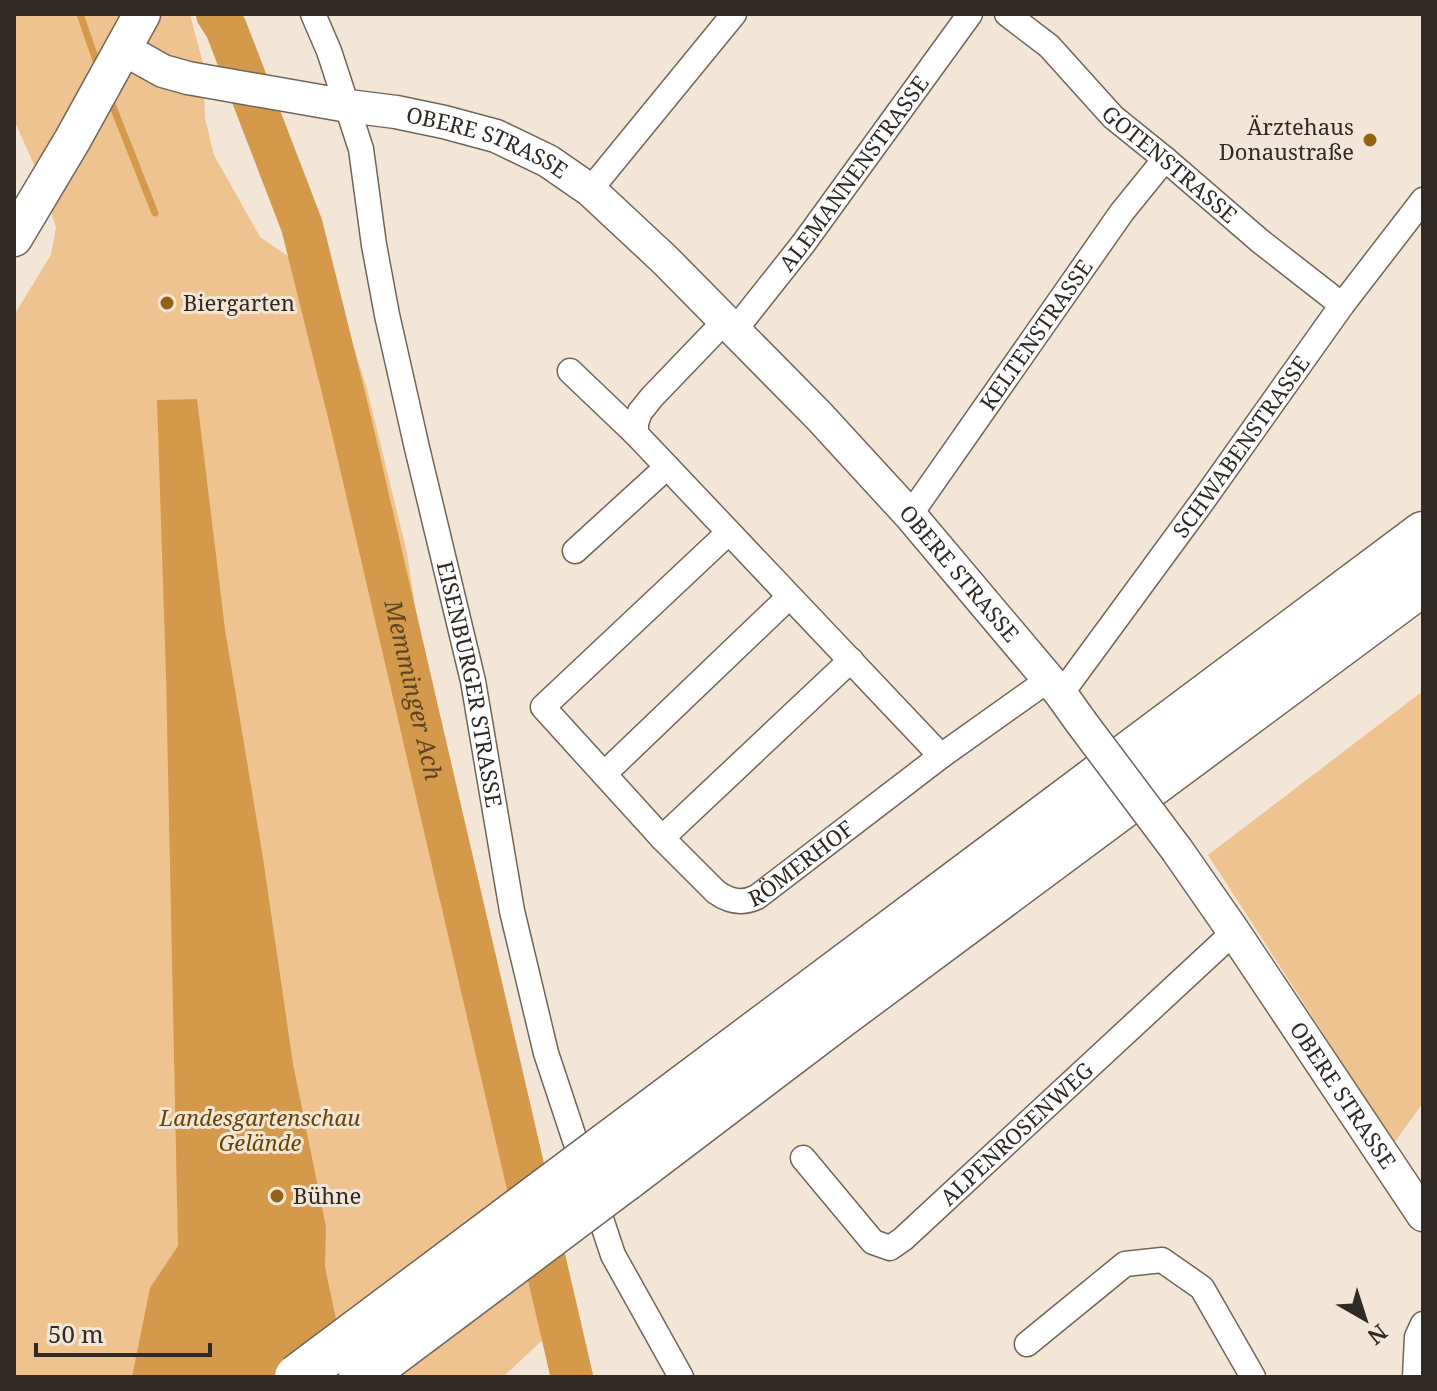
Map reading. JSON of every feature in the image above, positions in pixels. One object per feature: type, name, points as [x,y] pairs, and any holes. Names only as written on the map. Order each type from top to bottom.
[{"type":"highway","points":[[361,1377],[616,1162],[1423,534]]},
{"type":"highway","points":[[297,1377],[841,1015],[1423,583]]},
{"type":"main road","points":[[14,238],[142,14]]},
{"type":"street","points":[[313,14],[348,106]]},
{"type":"street","points":[[590,190],[734,14]]},
{"type":"street","name":"ALEMANNENSTRASSE","points":[[730,326],[803,244],[970,14]]},
{"type":"street","name":"GOTENSTRASSE","points":[[1007,14],[1049,46],[1113,117],[1260,241],[1342,305]]},
{"type":"street","name":"OBERE STRASSE","points":[[116,59],[188,78],[396,112],[496,136],[548,161],[590,190],[665,260],[819,416],[910,515],[1055,687],[1177,850],[1423,1215]]},
{"type":"street","name":"EISENBURGER STRASSE","points":[[348,106],[361,149],[387,315],[473,681],[512,911],[546,1053],[613,1255],[681,1377]]},
{"type":"street","name":"KELTENSTRASSE","points":[[910,515],[1122,212],[1165,159]]},
{"type":"street","name":"SCHWABENSTRASSE","points":[[1055,687],[1202,502],[1342,305],[1423,200]]},
{"type":"street","points":[[636,434],[640,412],[652,397],[730,326]]},
{"type":"street","points":[[570,371],[636,434],[941,756]]},
{"type":"street","points":[[575,551],[667,467]]},
{"type":"street","name":"RÖMERHOF","points":[[728,533],[543,707],[662,838],[726,899],[746,902],[757,897],[941,756],[1055,687]]},
{"type":"street","points":[[604,774],[789,597]]},
{"type":"street","points":[[662,838],[851,660]]},
{"type":"street","name":"ALPENROSENWEG","points":[[803,1158],[873,1242],[890,1248],[1234,932]]},
{"type":"street","points":[[1027,1344],[1125,1264],[1162,1260],[1202,1288],[1253,1377]]},
{"type":"street","points":[[1415,1377],[1417,1337],[1423,1324]]},
{"type":"green space","name":"Landesgartenschau Gelände","points":[[14,14],[190,14],[203,63],[205,118],[214,155],[260,237],[298,263],[338,300],[366,385],[407,553],[455,869],[488,1044],[528,1146],[577,1308],[503,1377],[14,1377],[14,315],[51,255],[56,227],[36,169],[14,120]]},
{"type":"green space","points":[[1423,691],[1423,1103],[1394,1143],[1208,855]]},
{"type":"shaded area","points":[[197,399],[225,629],[293,1064],[326,1227],[325,1267],[343,1353],[355,1377],[132,1377],[150,1288],[178,1246],[157,400]]},
{"type":"waterway","points":[[80,14],[99,69]]},
{"type":"waterway","name":"Memminger Ach","points":[[217,14],[226,28],[302,226],[349,415],[572,1377]]},
{"type":"waterway","points":[[110,99],[155,213]]},
{"type":"place","name":"Ärztehaus Donaustraße","points":[[1370,140]]},
{"type":"place","name":"Biergarten","points":[[167,303]]},
{"type":"place","name":"Bühne","points":[[277,1196]]}]
